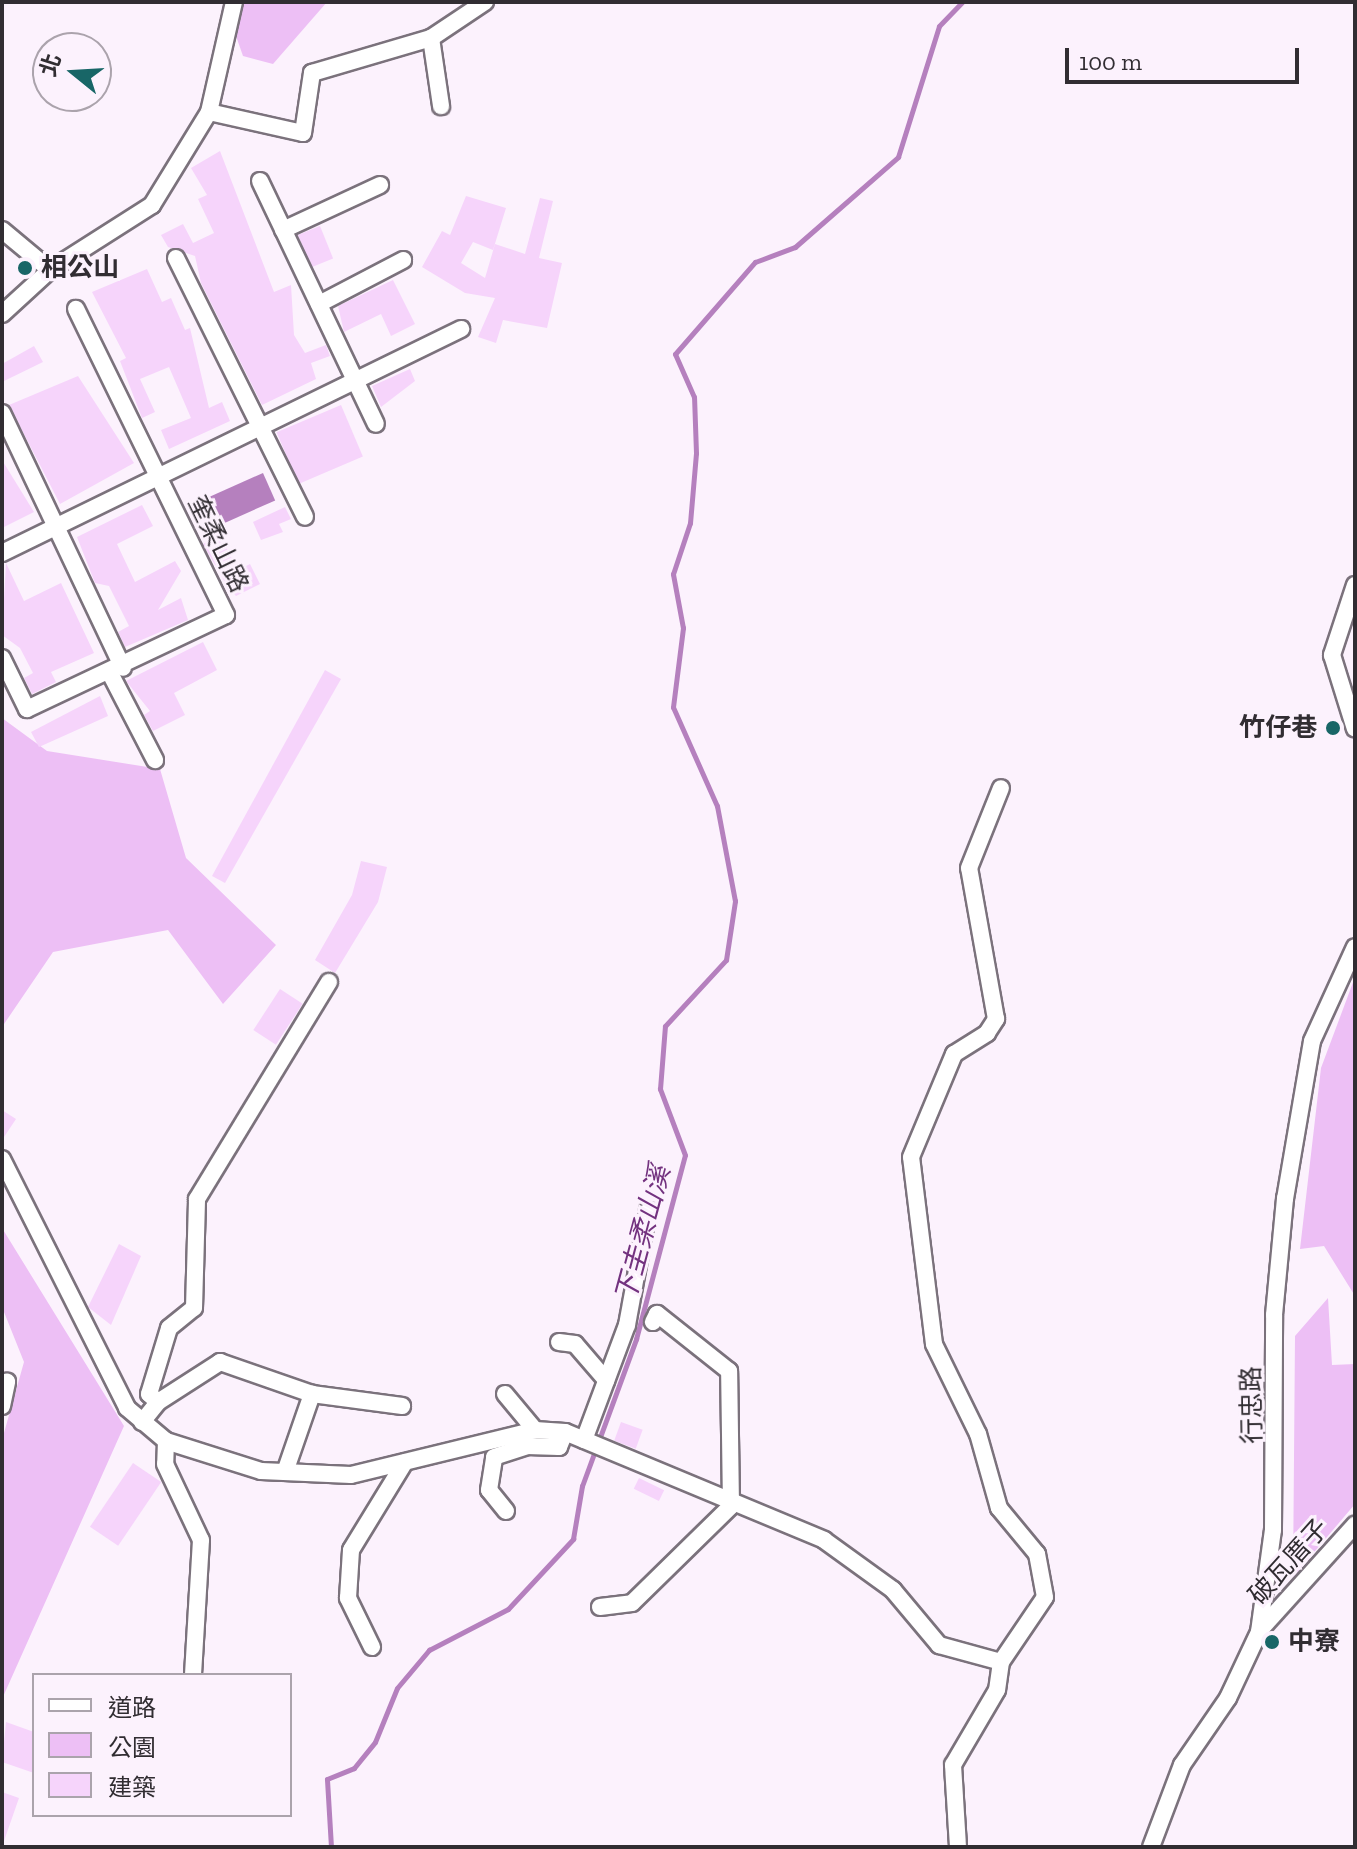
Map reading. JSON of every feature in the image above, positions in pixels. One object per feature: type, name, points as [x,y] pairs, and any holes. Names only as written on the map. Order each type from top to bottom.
[{"type":"street","points":[[2,314],[50,270],[152,205],[209,112],[234,2]]},
{"type":"street","points":[[209,112],[303,133],[312,73],[431,38],[485,2]]},
{"type":"street","points":[[431,38],[441,106]]},
{"type":"street","points":[[260,181],[376,424]]},
{"type":"street","points":[[283,230],[380,185]]},
{"type":"street","points":[[2,230],[50,270]]},
{"type":"street","points":[[176,258],[305,517]]},
{"type":"street","points":[[319,304],[403,260]]},
{"type":"street","name":"奎柔山路","points":[[2,658],[27,709],[117,672],[226,615],[76,309]]},
{"type":"street","name":"奎柔山路","points":[[2,553],[461,329]]},
{"type":"street","points":[[2,413],[57,526],[155,760]]},
{"type":"street","points":[[1355,585],[1332,655],[1355,729]]},
{"type":"street","points":[[958,1847],[953,1765],[997,1690],[1001,1662],[1045,1597],[1037,1554],[999,1508],[978,1434],[934,1344],[911,1157],[954,1054],[987,1033],[996,1019],[969,868],[1001,788]]},
{"type":"street","name":"行忠路","points":[[1151,1847],[1182,1765],[1228,1698],[1259,1632],[1273,1530],[1274,1315],[1285,1199],[1312,1041],[1355,947]]},
{"type":"street","points":[[158,1402],[149,1394],[169,1328],[194,1308],[197,1199],[329,982]]},
{"type":"street","points":[[2,1159],[127,1408],[166,1441],[206,1459],[285,1472],[351,1475],[535,1430],[565,1432],[731,1506],[824,1540],[893,1590],[939,1645],[1001,1662]]},
{"type":"street","points":[[589,1442],[606,1380],[627,1325],[648,1211]]},
{"type":"street","points":[[600,1607],[632,1603],[731,1506],[729,1371],[657,1314],[653,1322]]},
{"type":"street","points":[[559,1342],[575,1344],[606,1380]]},
{"type":"street","points":[[142,1422],[158,1402],[220,1362],[312,1394],[402,1406]]},
{"type":"street","points":[[2,1406],[7,1382]]},
{"type":"street","points":[[285,1472],[312,1394]]},
{"type":"street","points":[[505,1394],[535,1430]]},
{"type":"street","points":[[506,1511],[489,1490],[494,1457],[527,1446],[559,1447],[565,1432]]},
{"type":"street","points":[[166,1441],[165,1464],[201,1540],[193,1673]]},
{"type":"street","points":[[372,1647],[348,1598],[351,1550],[405,1462]]},
{"type":"street","name":"破瓦厝子","points":[[1259,1632],[1355,1525]]},
{"type":"green space","points":[[224,2],[327,2],[273,64],[243,56]]},
{"type":"green space","points":[[2,718],[47,751],[160,769],[186,858],[276,945],[223,1004],[168,930],[53,952],[2,1027]]},
{"type":"green space","points":[[1355,977],[1355,1296],[1324,1246],[1300,1249],[1321,1068]]},
{"type":"green space","points":[[2,1228],[124,1426],[2,1699],[2,1440],[24,1362],[2,1307]]},
{"type":"green space","points":[[1328,1298],[1332,1365],[1355,1364],[1355,1504],[1293,1577],[1295,1336]]},
{"type":"shaded area","points":[[263,473],[275,500],[221,524],[209,497]]},
{"type":"building","points":[[220,151],[274,292],[291,285],[294,335],[305,353],[326,345],[330,356],[311,363],[316,379],[262,405],[201,283],[195,256],[168,247],[161,235],[183,224],[193,243],[214,233],[198,199],[207,195],[191,168]]},
{"type":"building","points":[[466,196],[506,208],[493,250],[473,242],[461,263],[485,278],[495,244],[525,254],[540,198],[553,201],[539,258],[562,263],[547,328],[503,320],[496,343],[478,337],[495,298],[465,293],[422,267],[442,231],[450,235]]},
{"type":"building","points":[[320,226],[333,258],[311,267],[298,235]]},
{"type":"building","points":[[147,269],[162,302],[171,298],[185,330],[190,328],[209,408],[222,402],[230,421],[169,449],[161,430],[191,418],[169,367],[140,379],[155,412],[142,418],[120,361],[126,358],[92,292]]},
{"type":"building","points":[[393,280],[415,324],[391,336],[381,314],[344,332],[338,306]]},
{"type":"building","points":[[34,346],[43,362],[2,382],[2,364]]},
{"type":"building","points":[[410,369],[415,381],[381,407],[372,386]]},
{"type":"building","points":[[78,376],[134,463],[60,504],[9,405]]},
{"type":"building","points":[[341,405],[363,457],[298,484],[277,432]]},
{"type":"building","points":[[2,460],[34,512],[2,528]]},
{"type":"building","points":[[142,505],[153,526],[117,544],[135,582],[175,561],[181,571],[158,610],[181,598],[188,620],[125,647],[118,632],[129,626],[109,586],[95,583],[77,537]]},
{"type":"building","points":[[285,507],[291,519],[279,524],[283,532],[261,540],[253,522]]},
{"type":"building","points":[[220,535],[238,570],[250,564],[260,584],[236,596],[227,586],[203,544]]},
{"type":"building","points":[[6,563],[24,601],[61,583],[94,653],[51,672],[56,682],[32,694],[24,678],[33,673],[20,648],[2,635]]},
{"type":"building","points":[[203,642],[217,670],[174,693],[185,715],[153,731],[144,715],[150,711],[126,681]]},
{"type":"building","points":[[325,670],[341,679],[225,883],[212,876]]},
{"type":"building","points":[[100,696],[108,716],[39,747],[31,732]]},
{"type":"building","points":[[361,861],[387,867],[378,902],[335,973],[315,960],[352,895]]},
{"type":"building","points":[[280,989],[303,1004],[276,1045],[253,1030]]},
{"type":"building","points":[[2,1110],[16,1119],[2,1140]]},
{"type":"building","points":[[119,1244],[141,1256],[111,1325],[88,1307]]},
{"type":"building","points":[[621,1422],[643,1430],[636,1449],[614,1441]]},
{"type":"building","points":[[133,1463],[161,1482],[118,1546],[90,1527]]},
{"type":"building","points":[[639,1478],[664,1490],[659,1501],[634,1489]]},
{"type":"building","points":[[6,1722],[32,1731],[32,1772],[2,1762]]},
{"type":"building","points":[[2,1792],[19,1798],[4,1841],[2,1841]]},
{"type":"waterway","name":"下圭柔山溪","points":[[331,1847],[327,1779],[354,1768],[375,1742],[397,1688],[429,1650],[508,1609],[573,1539],[582,1486],[636,1339],[685,1155],[660,1089],[665,1026],[726,960],[735,901],[717,806],[673,707],[683,628],[673,574],[690,523],[696,453],[694,397],[675,354],[755,262],[795,247],[898,157],[939,26],[962,2]]},
{"type":"place","name":"相公山","points":[[25,268]]},
{"type":"place","name":"竹仔巷","points":[[1333,728]]},
{"type":"place","name":"中寮","points":[[1272,1642]]}]
